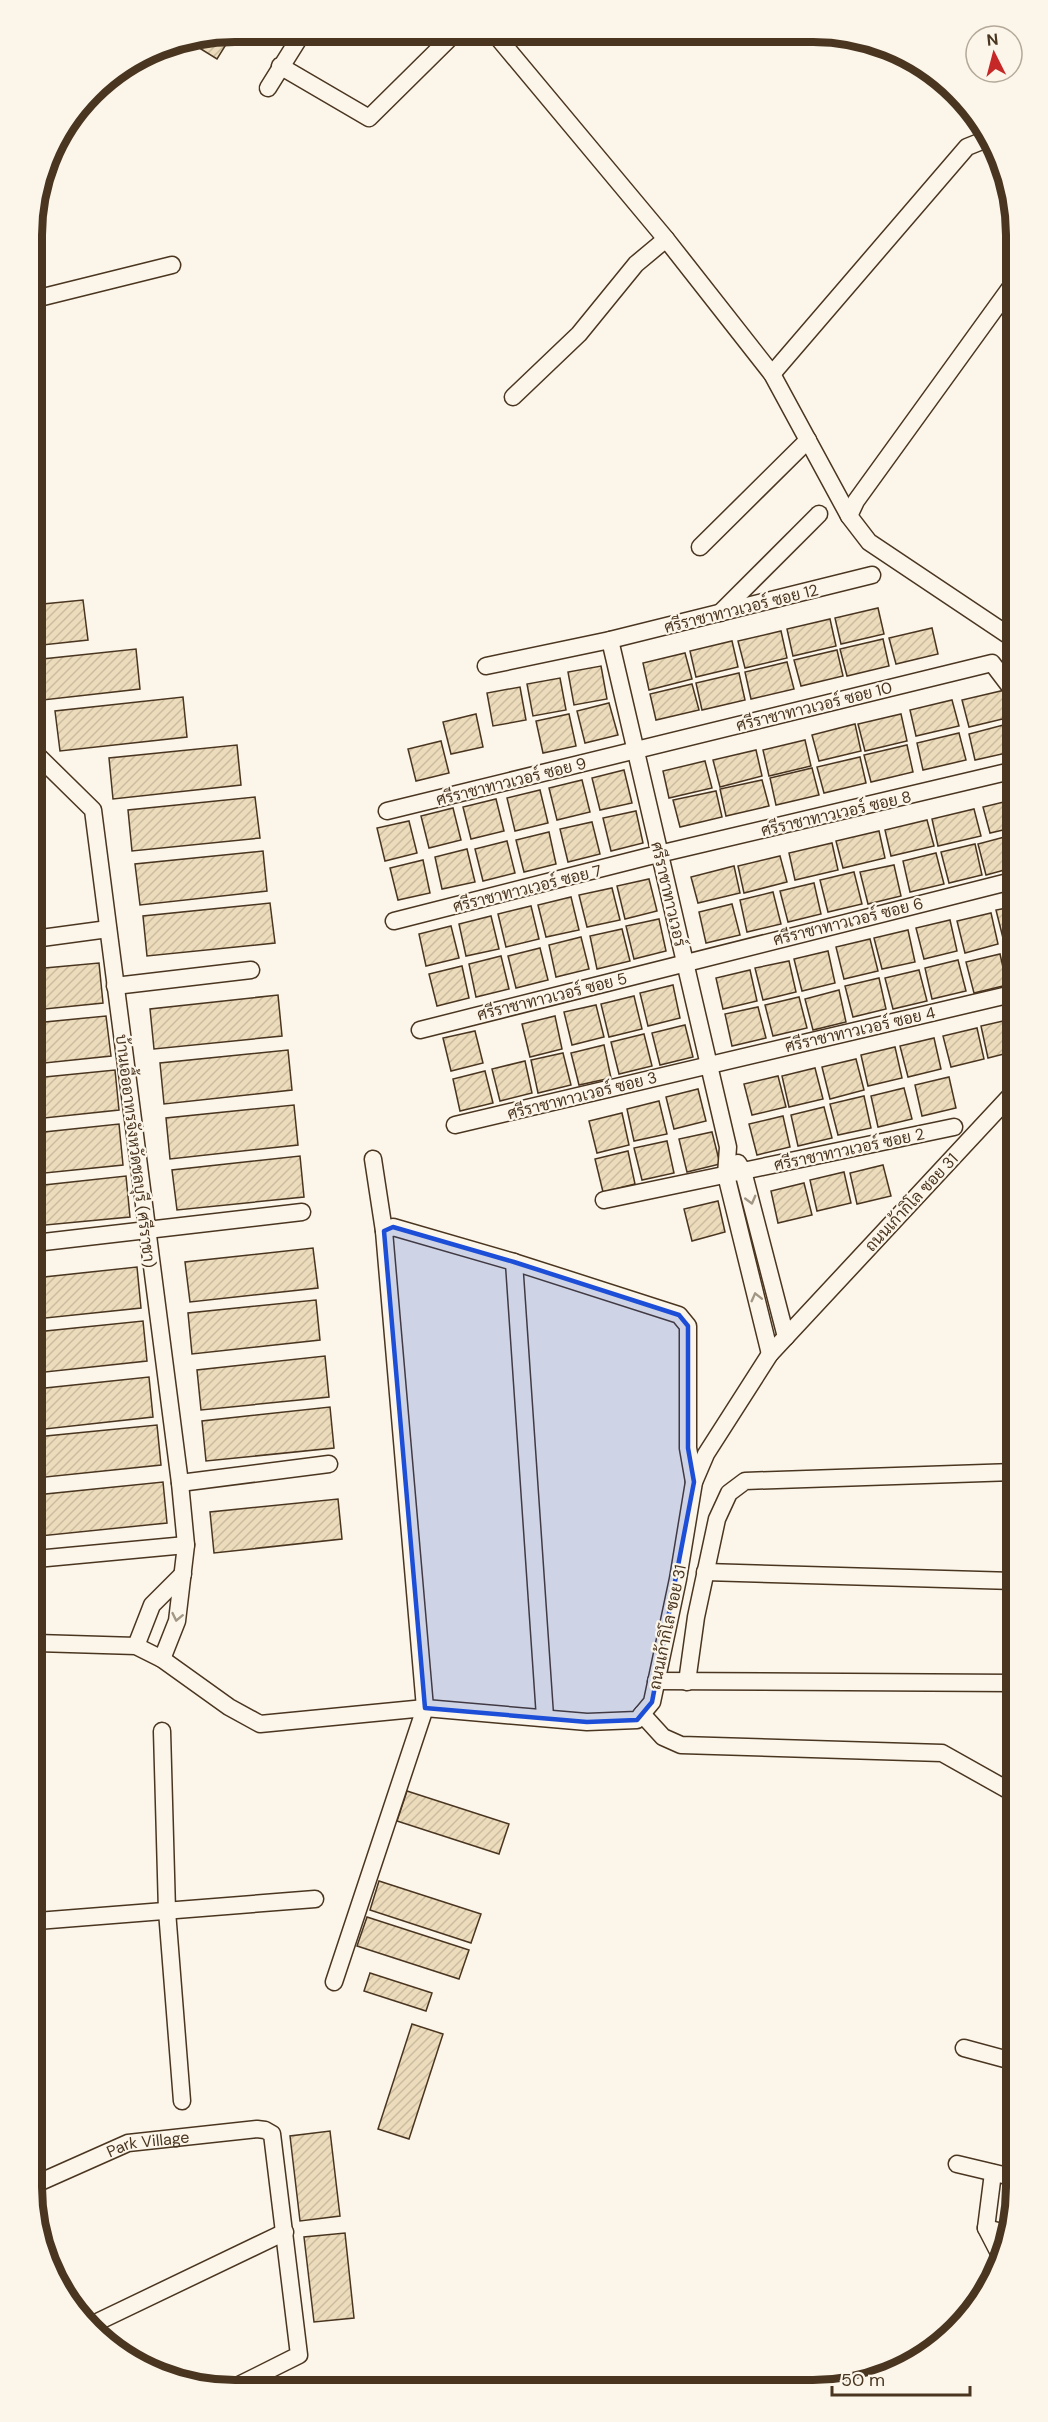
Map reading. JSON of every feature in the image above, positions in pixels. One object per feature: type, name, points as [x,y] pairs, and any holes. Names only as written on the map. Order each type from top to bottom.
[{"type":"street","points":[[268,88],[296,42]]},
{"type":"street","points":[[280,66],[369,118],[446,42]]},
{"type":"street","points":[[502,42],[666,239],[772,374],[849,516],[869,542],[1006,634]]},
{"type":"street","points":[[772,374],[967,147],[982,142]]},
{"type":"street","points":[[513,397],[579,334],[636,264],[666,239]]},
{"type":"street","points":[[42,297],[172,265]]},
{"type":"street","points":[[849,516],[856,501],[1006,294]]},
{"type":"street","points":[[700,547],[808,440]]},
{"type":"street","points":[[720,613],[819,514]]},
{"type":"street","name":"ศรีราชาทาวเวอร์ ซอย 12","points":[[486,666],[610,640],[872,575]]},
{"type":"street","name":"ศรีราชาทาวเวอร์","points":[[610,640],[728,1147],[726,1175],[770,1354]]},
{"type":"street","name":"ศรีราชาทาวเวอร์ ซอย 10","points":[[636,750],[992,663],[1006,681]]},
{"type":"street","name":"ศรีราชาทาวเวอร์ ซอย 9","points":[[387,811],[636,750]]},
{"type":"street","name":"บ้านเอื้ออาทรจังหวัดชลบุรี (ศรีราชา)","points":[[42,760],[93,810],[180,1483],[186,1545],[177,1621],[162,1659]]},
{"type":"street","name":"ศรีราชาทาวเวอร์ ซอย 8","points":[[660,854],[1006,772]]},
{"type":"street","name":"ศรีราชาทาวเวอร์ ซอย 7","points":[[394,921],[660,854]]},
{"type":"street","name":"ศรีราชาทาวเวอร์ ซอย 6","points":[[685,962],[1006,882]]},
{"type":"street","points":[[42,938],[108,929]]},
{"type":"street","name":"ศรีราชาทาวเวอร์ ซอย 5","points":[[420,1030],[685,962]]},
{"type":"street","points":[[115,986],[251,970]]},
{"type":"street","name":"ศรีราชาทาวเวอร์ ซอย 4","points":[[709,1064],[1006,995]]},
{"type":"street","name":"ศรีราชาทาวเวอร์ ซอย 3","points":[[455,1125],[709,1064]]},
{"type":"street","name":"ถนนเก้ากิโล ซอย 31","points":[[642,1714],[652,1702],[678,1579],[694,1482],[706,1454],[770,1354],[1006,1100]]},
{"type":"street","name":"ศรีราชาทาวเวอร์ ซอย 2","points":[[604,1200],[954,1127]]},
{"type":"street","name":"ศรีราชาทาวเวอร์","points":[[728,1147],[743,1171],[786,1337]]},
{"type":"street","points":[[334,1982],[425,1707],[384,1231],[373,1159]]},
{"type":"street","points":[[42,1242],[302,1212]]},
{"type":"street","points":[[384,1231],[393,1227],[514,1262],[679,1315],[688,1326],[688,1448],[694,1482]]},
{"type":"street","points":[[514,1262],[545,1717]]},
{"type":"street","points":[[180,1483],[329,1464]]},
{"type":"street","points":[[687,1682],[705,1572],[717,1519],[729,1494],[745,1481],[1006,1472]]},
{"type":"street","points":[[42,1558],[186,1545]]},
{"type":"street","points":[[705,1572],[1006,1581]]},
{"type":"street","points":[[136,1646],[152,1605],[183,1574]]},
{"type":"street","points":[[42,1643],[136,1646],[162,1659],[229,1707],[260,1724],[425,1707],[587,1722],[637,1720],[642,1714],[663,1737],[681,1745],[942,1753],[1006,1789]]},
{"type":"street","points":[[656,1681],[1006,1683]]},
{"type":"street","points":[[162,1731],[167,1911],[182,2101]]},
{"type":"street","points":[[42,1921],[315,1899]]},
{"type":"street","points":[[964,2048],[1006,2059]]},
{"type":"street","points":[[42,2182],[128,2144],[265,2130],[272,2134],[299,2355],[249,2380]]},
{"type":"street","points":[[957,2164],[1006,2176]]},
{"type":"street","points":[[993,2173],[986,2228],[996,2248]]},
{"type":"street","points":[[986,2228],[1000,2232]]},
{"type":"street","points":[[97,2322],[285,2232]]},
{"type":"highlighted area","points":[[393,1227],[514,1262],[679,1315],[688,1326],[688,1448],[694,1482],[652,1702],[637,1720],[587,1722],[425,1708],[384,1231]]},
{"type":"building","points":[[228,42],[217,59],[196,46]]},
{"type":"building","points":[[83,600],[88,640],[42,645],[42,604]]},
{"type":"building","points":[[878,608],[884,634],[841,644],[835,618]]},
{"type":"building","points":[[830,619],[836,646],[793,656],[787,629]]},
{"type":"building","points":[[932,628],[938,654],[896,664],[889,638]]},
{"type":"building","points":[[781,631],[787,658],[745,668],[738,641]]},
{"type":"building","points":[[883,639],[889,666],[847,676],[840,649]]},
{"type":"building","points":[[732,641],[738,667],[696,677],[690,651]]},
{"type":"building","points":[[136,649],[140,689],[42,700],[42,659]]},
{"type":"building","points":[[837,650],[843,676],[801,686],[794,660]]},
{"type":"building","points":[[685,653],[692,679],[649,690],[643,663]]},
{"type":"building","points":[[787,662],[794,689],[751,699],[745,672]]},
{"type":"building","points":[[601,666],[607,699],[574,705],[568,672]]},
{"type":"building","points":[[739,673],[745,700],[702,710],[696,683]]},
{"type":"building","points":[[560,678],[566,710],[533,716],[527,684]]},
{"type":"building","points":[[692,684],[699,710],[656,720],[650,694]]},
{"type":"building","points":[[520,687],[526,720],[493,726],[487,693]]},
{"type":"building","points":[[1005,690],[1006,718],[969,727],[962,700]]},
{"type":"building","points":[[183,697],[187,737],[60,751],[55,711]]},
{"type":"building","points":[[952,700],[959,726],[916,736],[910,710]]},
{"type":"building","points":[[609,703],[618,735],[585,743],[577,711]]},
{"type":"building","points":[[476,714],[483,747],[451,754],[443,722]]},
{"type":"building","points":[[569,714],[576,746],[543,753],[536,721]]},
{"type":"building","points":[[901,714],[907,741],[865,751],[858,724]]},
{"type":"building","points":[[855,724],[861,751],[819,761],[812,735]]},
{"type":"building","points":[[1006,724],[1006,753],[975,760],[969,734]]},
{"type":"building","points":[[959,733],[966,760],[923,770],[917,743]]},
{"type":"building","points":[[805,740],[811,766],[769,776],[763,750]]},
{"type":"building","points":[[441,741],[449,773],[416,781],[408,749]]},
{"type":"building","points":[[237,745],[241,785],[113,799],[109,758]]},
{"type":"building","points":[[907,745],[913,772],[871,782],[864,755]]},
{"type":"building","points":[[756,750],[762,776],[720,787],[713,760]]},
{"type":"building","points":[[860,757],[866,783],[824,793],[817,767]]},
{"type":"building","points":[[705,761],[712,788],[669,798],[663,771]]},
{"type":"building","points":[[812,768],[819,795],[776,805],[770,778]]},
{"type":"building","points":[[624,770],[632,803],[600,810],[592,778]]},
{"type":"building","points":[[582,780],[590,812],[557,820],[549,788]]},
{"type":"building","points":[[762,780],[769,806],[726,816],[720,789]]},
{"type":"building","points":[[540,790],[548,823],[515,831],[507,798]]},
{"type":"building","points":[[716,791],[722,817],[680,827],[673,800]]},
{"type":"building","points":[[255,797],[260,838],[132,851],[128,810]]},
{"type":"building","points":[[496,799],[504,831],[471,839],[463,807]]},
{"type":"building","points":[[1006,801],[1006,829],[990,833],[983,807]]},
{"type":"building","points":[[453,808],[461,840],[429,848],[421,816]]},
{"type":"building","points":[[974,809],[981,836],[938,846],[932,819]]},
{"type":"building","points":[[636,811],[643,843],[611,851],[603,818]]},
{"type":"building","points":[[927,820],[934,846],[891,856],[885,830]]},
{"type":"building","points":[[409,821],[417,853],[385,861],[377,828]]},
{"type":"building","points":[[592,822],[600,854],[568,862],[560,829]]},
{"type":"building","points":[[879,831],[885,858],[843,868],[836,841]]},
{"type":"building","points":[[549,832],[556,864],[524,872],[516,840]]},
{"type":"building","points":[[1006,837],[1006,870],[986,875],[978,844]]},
{"type":"building","points":[[507,841],[515,873],[483,881],[475,849]]},
{"type":"building","points":[[832,843],[838,870],[795,880],[789,853]]},
{"type":"building","points":[[975,844],[982,875],[949,883],[941,852]]},
{"type":"building","points":[[467,849],[475,882],[442,889],[435,857]]},
{"type":"building","points":[[263,851],[267,891],[140,905],[135,864]]},
{"type":"building","points":[[936,853],[944,884],[910,892],[903,861]]},
{"type":"building","points":[[780,856],[787,882],[744,893],[738,866]]},
{"type":"building","points":[[423,860],[430,893],[398,900],[390,868]]},
{"type":"building","points":[[894,865],[901,896],[868,904],[860,872]]},
{"type":"building","points":[[734,866],[740,893],[698,903],[691,877]]},
{"type":"building","points":[[854,872],[862,904],[828,912],[820,880]]},
{"type":"building","points":[[649,879],[657,911],[625,919],[617,886]]},
{"type":"building","points":[[814,883],[821,914],[788,922],[780,891]]},
{"type":"building","points":[[612,888],[620,920],[587,927],[579,895]]},
{"type":"building","points":[[773,892],[781,924],[747,932],[740,900]]},
{"type":"building","points":[[571,897],[579,930],[546,937],[538,905]]},
{"type":"building","points":[[270,903],[275,943],[147,956],[143,916]]},
{"type":"building","points":[[732,904],[740,935],[706,943],[699,912]]},
{"type":"building","points":[[531,906],[539,939],[506,947],[498,914]]},
{"type":"building","points":[[1006,908],[1006,942],[1004,942],[996,910]]},
{"type":"building","points":[[991,913],[998,944],[965,953],[957,921]]},
{"type":"building","points":[[491,916],[499,949],[466,956],[459,924]]},
{"type":"building","points":[[659,919],[666,951],[634,959],[626,926]]},
{"type":"building","points":[[950,920],[957,951],[924,959],[916,928]]},
{"type":"building","points":[[451,926],[459,958],[426,966],[419,934]]},
{"type":"building","points":[[622,929],[630,961],[597,969],[590,936]]},
{"type":"building","points":[[908,930],[915,962],[882,969],[874,938]]},
{"type":"building","points":[[581,937],[589,969],[556,977],[549,945]]},
{"type":"building","points":[[870,939],[878,971],[844,979],[836,947]]},
{"type":"building","points":[[540,948],[548,980],[516,988],[508,956]]},
{"type":"building","points":[[828,951],[835,983],[802,991],[794,959]]},
{"type":"building","points":[[1000,954],[1006,985],[974,993],[966,962]]},
{"type":"building","points":[[501,956],[509,989],[476,997],[469,964]]},
{"type":"building","points":[[958,960],[966,991],[932,999],[925,968]]},
{"type":"building","points":[[789,961],[796,992],[763,1000],[755,968]]},
{"type":"building","points":[[99,963],[103,1003],[42,1009],[42,968]]},
{"type":"building","points":[[462,966],[469,998],[437,1006],[429,974]]},
{"type":"building","points":[[750,970],[757,1001],[723,1009],[716,978]]},
{"type":"building","points":[[919,970],[927,1001],[893,1009],[885,978]]},
{"type":"building","points":[[879,978],[886,1009],[853,1017],[845,986]]},
{"type":"building","points":[[673,985],[680,1018],[648,1026],[640,993]]},
{"type":"building","points":[[839,990],[846,1022],[813,1030],[805,999]]},
{"type":"building","points":[[278,995],[282,1036],[154,1049],[150,1009]]},
{"type":"building","points":[[634,996],[642,1029],[609,1037],[601,1004]]},
{"type":"building","points":[[799,997],[807,1028],[773,1036],[765,1005]]},
{"type":"building","points":[[596,1005],[604,1037],[572,1045],[564,1012]]},
{"type":"building","points":[[758,1007],[766,1038],[732,1046],[725,1014]]},
{"type":"building","points":[[106,1016],[111,1056],[42,1063],[42,1022]]},
{"type":"building","points":[[555,1016],[562,1049],[530,1057],[522,1024]]},
{"type":"building","points":[[1006,1020],[1006,1054],[988,1058],[981,1026]]},
{"type":"building","points":[[685,1025],[693,1057],[660,1065],[652,1033]]},
{"type":"building","points":[[977,1028],[984,1059],[951,1067],[943,1036]]},
{"type":"building","points":[[475,1031],[483,1063],[451,1071],[443,1038]]},
{"type":"building","points":[[644,1034],[652,1066],[619,1074],[611,1042]]},
{"type":"building","points":[[934,1038],[941,1069],[908,1077],[900,1046]]},
{"type":"building","points":[[604,1045],[611,1078],[579,1085],[571,1053]]},
{"type":"building","points":[[895,1047],[902,1078],[868,1086],[861,1055]]},
{"type":"building","points":[[288,1050],[292,1090],[164,1104],[160,1063]]},
{"type":"building","points":[[563,1053],[571,1085],[538,1093],[531,1060]]},
{"type":"building","points":[[856,1059],[864,1090],[830,1099],[822,1067]]},
{"type":"building","points":[[525,1061],[532,1093],[500,1101],[492,1069]]},
{"type":"building","points":[[815,1068],[823,1099],[789,1107],[782,1076]]},
{"type":"building","points":[[115,1070],[119,1110],[42,1118],[42,1077]]},
{"type":"building","points":[[485,1071],[493,1103],[460,1111],[453,1079]]},
{"type":"building","points":[[778,1076],[786,1107],[752,1115],[744,1084]]},
{"type":"building","points":[[949,1077],[956,1108],[922,1116],[915,1085]]},
{"type":"building","points":[[904,1088],[912,1119],[878,1127],[871,1096]]},
{"type":"building","points":[[698,1089],[706,1121],[674,1129],[666,1097]]},
{"type":"building","points":[[864,1096],[871,1128],[838,1135],[830,1104]]},
{"type":"building","points":[[659,1101],[667,1134],[634,1141],[627,1109]]},
{"type":"building","points":[[294,1105],[298,1145],[170,1159],[166,1118]]},
{"type":"building","points":[[824,1107],[832,1138],[798,1146],[791,1115]]},
{"type":"building","points":[[622,1113],[629,1145],[597,1153],[589,1121]]},
{"type":"building","points":[[783,1116],[790,1147],[757,1155],[749,1124]]},
{"type":"building","points":[[119,1124],[123,1165],[42,1173],[42,1132]]},
{"type":"building","points":[[712,1132],[720,1164],[687,1172],[679,1139]]},
{"type":"building","points":[[667,1141],[674,1173],[642,1180],[634,1148]]},
{"type":"building","points":[[628,1151],[635,1184],[603,1192],[595,1159]]},
{"type":"building","points":[[300,1156],[304,1197],[177,1210],[172,1170]]},
{"type":"building","points":[[883,1165],[891,1196],[857,1204],[850,1173]]},
{"type":"building","points":[[844,1172],[851,1203],[817,1211],[810,1180]]},
{"type":"building","points":[[126,1176],[130,1217],[42,1225],[42,1185]]},
{"type":"building","points":[[804,1183],[812,1215],[778,1223],[771,1191]]},
{"type":"building","points":[[718,1201],[725,1232],[692,1241],[684,1209]]},
{"type":"building","points":[[313,1248],[318,1288],[190,1302],[185,1262]]},
{"type":"building","points":[[137,1267],[141,1308],[42,1318],[42,1277]]},
{"type":"building","points":[[316,1300],[320,1340],[192,1354],[188,1313]]},
{"type":"building","points":[[143,1321],[147,1361],[42,1372],[42,1331]]},
{"type":"building","points":[[325,1356],[329,1397],[201,1410],[197,1370]]},
{"type":"building","points":[[149,1377],[153,1417],[42,1429],[42,1388]]},
{"type":"building","points":[[330,1407],[334,1448],[206,1461],[202,1421]]},
{"type":"building","points":[[157,1425],[161,1465],[42,1477],[42,1436]]},
{"type":"building","points":[[163,1482],[167,1523],[42,1536],[42,1494]]},
{"type":"building","points":[[338,1499],[342,1539],[214,1553],[210,1512]]},
{"type":"building","points":[[407,1791],[509,1824],[499,1854],[397,1821]]},
{"type":"building","points":[[379,1881],[481,1914],[471,1943],[370,1910]]},
{"type":"building","points":[[367,1917],[469,1950],[459,1979],[357,1946]]},
{"type":"building","points":[[370,1973],[432,1993],[426,2011],[364,1991]]},
{"type":"building","points":[[412,2024],[443,2034],[409,2139],[378,2129]]},
{"type":"building","points":[[330,2131],[340,2216],[300,2221],[290,2136]]},
{"type":"building","points":[[345,2233],[354,2318],[314,2322],[304,2237]]}]
